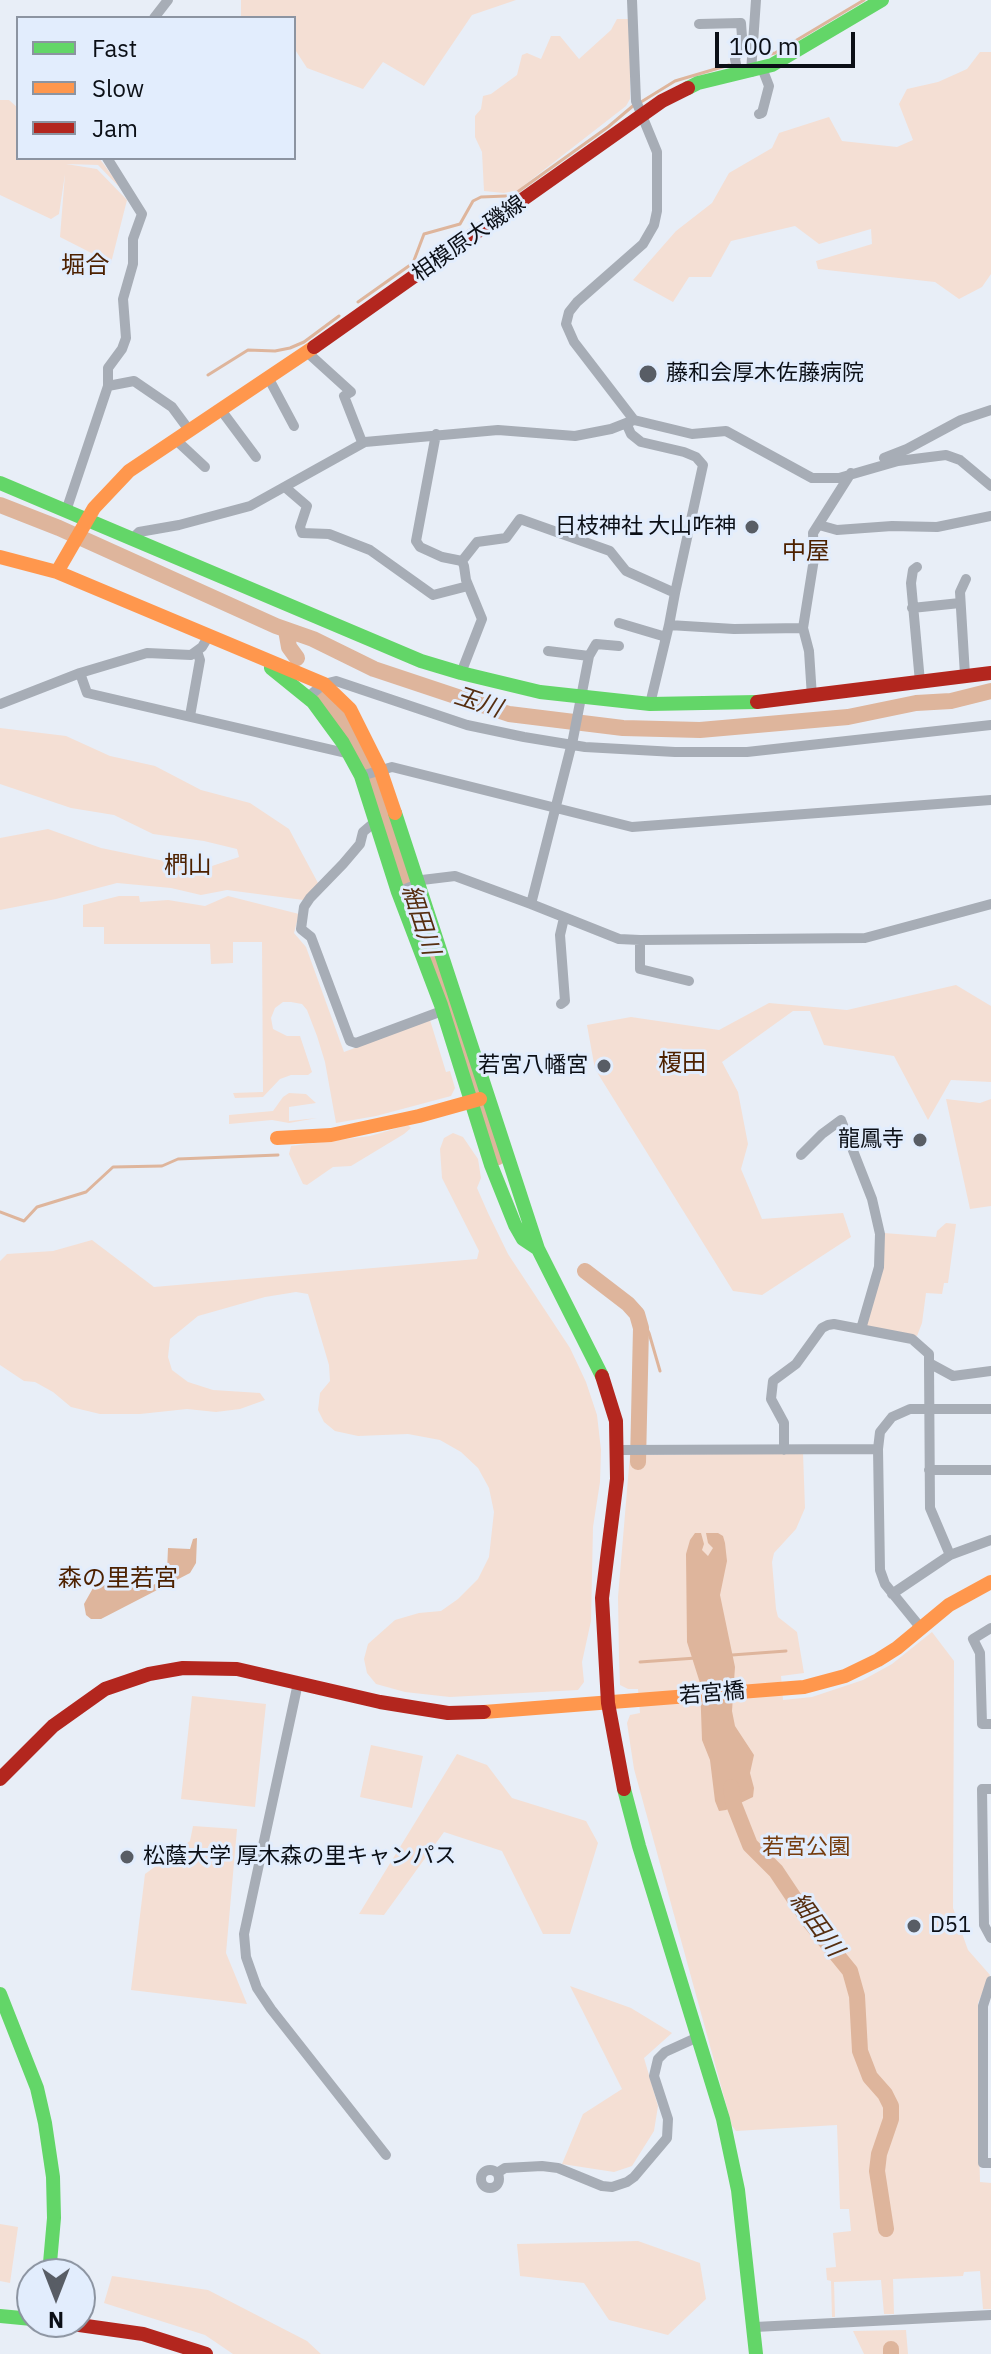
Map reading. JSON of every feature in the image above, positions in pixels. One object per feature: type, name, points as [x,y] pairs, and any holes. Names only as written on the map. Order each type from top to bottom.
[{"type":"street","points":[[156,16],[168,0]]},
{"type":"street","points":[[632,0],[638,109],[657,152],[657,211],[654,225],[643,244],[577,302],[569,312],[566,324],[574,342],[631,422],[631,434],[641,442],[696,457],[703,465],[650,704]]},
{"type":"street","points":[[751,72],[756,0]]},
{"type":"street","name":"相模原大磯線","points":[[60,567],[107,491],[129,471],[308,353],[638,109],[686,87],[751,72],[805,47],[882,0]]},
{"type":"street","points":[[703,21],[742,18],[742,37],[735,59],[769,86],[762,113],[759,114]]},
{"type":"street","points":[[66,511],[108,386],[108,368],[126,338],[123,299],[133,264],[133,239],[142,214],[108,160]]},
{"type":"street","points":[[308,353],[351,392],[344,396],[362,442]]},
{"type":"street","points":[[269,379],[294,426]]},
{"type":"street","points":[[108,386],[134,381],[172,407],[182,435],[205,467]]},
{"type":"street","points":[[221,410],[256,457]]},
{"type":"street","points":[[812,697],[809,651],[803,628],[811,587],[813,533],[836,500],[848,475],[870,462],[907,449],[961,420],[991,410]]},
{"type":"street","points":[[132,539],[139,532],[250,506],[362,442],[498,430],[566,437],[631,422],[692,434],[726,431],[812,478],[839,478],[898,461],[946,455],[960,460],[991,486]]},
{"type":"street","points":[[436,434],[416,541],[420,547],[442,557],[462,561]]},
{"type":"street","points":[[0,483],[386,647],[461,673],[582,701],[731,704],[812,697],[991,673]]},
{"type":"street","points":[[286,488],[307,506],[300,527],[302,533],[329,534],[370,550],[433,595],[468,586]]},
{"type":"street","points":[[819,525],[837,530],[937,527],[991,516]]},
{"type":"street","points":[[462,561],[477,542],[506,538],[520,519],[610,551],[626,571],[675,593]]},
{"type":"street","points":[[0,557],[60,567],[252,656],[350,709],[480,1099],[491,1165],[515,1225],[523,1239],[538,1249],[605,1383],[616,1421],[618,1450],[602,1598],[608,1703],[627,1803],[723,2119],[738,2190],[756,2354]]},
{"type":"street","points":[[461,673],[482,619],[468,586],[462,561]]},
{"type":"street","points":[[917,567],[913,570],[911,583],[920,682]]},
{"type":"street","points":[[965,675],[960,592],[966,579]]},
{"type":"street","points":[[912,608],[960,603]]},
{"type":"street","points":[[624,622],[666,637]]},
{"type":"street","points":[[669,625],[734,629],[803,628]]},
{"type":"street","points":[[0,704],[80,673],[147,653],[182,656],[197,651],[208,637]]},
{"type":"street","points":[[531,904],[573,742],[589,656],[596,644],[619,646]]},
{"type":"street","points":[[190,716],[200,660],[197,651]]},
{"type":"street","points":[[548,651],[589,656]]},
{"type":"street","points":[[80,673],[87,693],[350,754]]},
{"type":"street","points":[[317,690],[336,681],[467,725],[573,742],[675,752],[747,752],[991,725]]},
{"type":"street","points":[[317,690],[350,754],[370,773],[376,821],[408,888],[448,1004]]},
{"type":"street","points":[[370,773],[392,767],[632,827],[991,800]]},
{"type":"street","points":[[376,821],[363,832],[360,844],[343,864],[310,898],[304,907],[301,929],[311,937],[350,1041],[356,1043],[448,1004]]},
{"type":"street","points":[[408,888],[422,880],[455,876],[619,939],[640,940],[865,938],[991,904]]},
{"type":"street","points":[[561,1004],[565,1001],[560,935],[564,918]]},
{"type":"street","points":[[640,940],[640,969],[689,981]]},
{"type":"street","points":[[277,1138],[331,1135],[416,1117],[480,1099]]},
{"type":"street","points":[[801,1155],[841,1120],[872,1199],[880,1234],[879,1267],[861,1329]]},
{"type":"street","points":[[784,1450],[784,1423],[771,1399],[773,1381],[796,1364],[822,1328],[834,1324],[912,1339],[929,1354],[932,1516],[950,1555]]},
{"type":"street","points":[[929,1363],[953,1376],[991,1371]]},
{"type":"street","points":[[920,1627],[885,1584],[879,1560],[880,1432],[892,1417],[910,1409],[991,1409]]},
{"type":"street","points":[[618,1450],[878,1449]]},
{"type":"street","points":[[929,1470],[991,1470]]},
{"type":"street","points":[[892,1594],[950,1555],[991,1540]]},
{"type":"street","name":"若宮橋","points":[[0,1779],[53,1726],[105,1689],[129,1679],[172,1670],[204,1667],[237,1669],[380,1702],[448,1713],[506,1712],[786,1688],[818,1683],[857,1670],[897,1648],[959,1598],[991,1582]]},
{"type":"street","points":[[991,1628],[973,1639],[986,1668],[982,1724],[991,1724]]},
{"type":"street","points":[[298,1683],[244,1934],[246,1957],[257,1988],[271,2009],[386,2155]]},
{"type":"street","points":[[991,1789],[982,1789],[984,1925],[991,1938]]},
{"type":"street","points":[[991,1981],[983,2006],[983,2163],[991,2163]]},
{"type":"street","points":[[0,1994],[37,2088],[45,2123],[53,2177],[50,2258]]},
{"type":"street","points":[[497,2173],[505,2168],[542,2166],[558,2168],[602,2186],[612,2187],[627,2182],[667,2138],[668,2119],[654,2076],[658,2059],[665,2052],[698,2037]]},
{"type":"street","points":[[755,2327],[991,2315]]},
{"type":"street","points":[[96,2327],[143,2334],[206,2354]]},
{"type":"green space","points":[[241,0],[516,0],[472,15],[424,86],[383,62],[363,89],[307,68],[296,51],[296,16],[241,16]]},
{"type":"green space","points":[[617,19],[628,19],[630,30],[630,99],[626,106],[518,190],[504,193],[484,191],[482,152],[475,137],[475,116],[481,109],[483,96],[491,94],[517,75],[522,55],[527,53],[541,59],[551,36],[560,36],[579,59],[611,30]]},
{"type":"green space","points":[[980,52],[991,52],[991,274],[982,287],[959,299],[935,282],[818,269],[816,261],[872,244],[871,229],[819,244],[795,226],[731,241],[711,277],[689,277],[673,302],[633,280],[676,231],[712,203],[729,173],[772,148],[779,133],[829,117],[842,141],[897,147],[913,140],[899,104],[907,89],[938,82],[967,69]]},
{"type":"green space","points":[[0,100],[9,100],[16,106],[16,160],[100,160],[126,194],[98,165],[66,164],[97,169],[127,200],[111,263],[60,237],[65,174],[59,214],[51,219],[0,195]]},
{"type":"green space","points":[[0,728],[66,736],[110,756],[155,766],[201,790],[250,803],[289,829],[318,883],[311,901],[227,890],[201,895],[171,888],[117,883],[0,910],[0,838],[48,829],[101,848],[203,869],[239,857],[237,849],[153,834],[114,815],[71,808],[0,784]]},
{"type":"green space","points":[[119,896],[139,896],[140,902],[168,900],[205,906],[228,896],[299,914],[294,933],[306,947],[344,1052],[430,1020],[446,1072],[450,1071],[455,1088],[451,1096],[336,1123],[325,1062],[307,1010],[302,1004],[283,1002],[275,1008],[271,1018],[273,1029],[287,1036],[300,1036],[312,1072],[280,1079],[263,1097],[235,1098],[233,1093],[263,1092],[262,942],[233,942],[233,963],[211,964],[210,944],[104,944],[104,927],[83,927],[83,905]]},
{"type":"green space","points":[[956,985],[991,1006],[991,1082],[951,1080],[928,1120],[894,1056],[824,1045],[810,1011],[793,1011],[722,1062],[738,1092],[748,1144],[741,1169],[762,1219],[843,1213],[851,1237],[762,1295],[733,1291],[595,1069],[587,1025],[631,1017],[719,1030],[769,1003],[847,1010]]},
{"type":"green space","points":[[289,1093],[306,1094],[316,1103],[289,1107],[289,1121],[317,1118],[289,1123],[272,1120],[229,1124],[229,1115],[273,1111]]},
{"type":"green space","points":[[946,1099],[980,1103],[991,1099],[991,1206],[970,1209]]},
{"type":"green space","points":[[408,1125],[411,1128],[404,1134],[351,1166],[333,1167],[307,1185],[303,1184],[289,1154],[291,1146],[370,1136]]},
{"type":"green space","points":[[453,1133],[463,1137],[478,1159],[481,1178],[477,1188],[488,1213],[508,1254],[570,1348],[597,1415],[601,1450],[593,1527],[591,1621],[582,1662],[584,1682],[578,1690],[450,1697],[405,1692],[376,1684],[367,1673],[364,1659],[368,1644],[395,1620],[441,1611],[478,1579],[489,1557],[494,1512],[489,1488],[478,1468],[461,1452],[440,1440],[408,1434],[358,1436],[335,1431],[324,1422],[318,1410],[320,1393],[330,1381],[329,1365],[308,1294],[296,1292],[265,1297],[198,1316],[170,1339],[168,1357],[172,1370],[188,1382],[213,1390],[260,1393],[265,1400],[240,1409],[100,1414],[71,1407],[53,1392],[35,1382],[24,1381],[0,1365],[0,1261],[7,1254],[53,1251],[92,1240],[154,1287],[477,1259],[479,1251],[442,1178],[440,1149],[444,1138]]},
{"type":"green space","points":[[946,1223],[956,1224],[948,1283],[944,1283],[942,1294],[926,1293],[917,1336],[866,1327],[884,1233],[936,1237],[937,1231]]},
{"type":"green space","name":"若宮公園","points":[[803,1453],[805,1508],[796,1529],[774,1553],[772,1562],[778,1617],[797,1632],[804,1673],[781,1676],[783,1700],[812,1697],[863,1680],[892,1664],[932,1632],[954,1661],[953,1908],[968,1950],[990,1975],[978,2003],[978,2104],[980,2182],[991,2183],[991,2309],[983,2309],[980,2271],[964,2272],[963,2276],[893,2279],[894,2314],[884,2314],[881,2280],[834,2282],[835,2317],[832,2317],[831,2281],[827,2280],[826,2268],[836,2267],[833,2233],[851,2231],[849,2209],[840,2209],[837,2125],[736,2131],[732,2126],[634,1769],[627,1723],[630,1715],[640,1713],[638,1689],[620,1685],[618,1597],[630,1455]]},
{"type":"green space","points":[[192,1696],[266,1704],[255,1807],[181,1799]]},
{"type":"green space","points":[[371,1745],[423,1756],[412,1808],[360,1797]]},
{"type":"green space","points":[[457,1754],[487,1765],[512,1798],[586,1821],[598,1843],[570,1934],[543,1934],[502,1851],[444,1832],[384,1915],[359,1914]]},
{"type":"green space","points":[[193,1826],[237,1829],[226,1953],[247,2004],[131,1990],[145,1874],[190,1841]]},
{"type":"green space","points":[[570,1986],[631,2008],[672,2033],[644,2058],[658,2106],[654,2131],[632,2166],[614,2172],[562,2164],[583,2114],[622,2089]]},
{"type":"green space","points":[[0,2224],[18,2227],[10,2283],[0,2281]]},
{"type":"green space","points":[[638,2241],[700,2263],[706,2299],[668,2335],[609,2320],[584,2283],[520,2276],[517,2244]]},
{"type":"green space","points":[[112,2276],[208,2290],[307,2341],[321,2354],[233,2354],[205,2335],[104,2303]]},
{"type":"green space","points":[[906,2330],[908,2354],[864,2354],[853,2331]]},
{"type":"shaded area","points":[[695,1533],[701,1533],[702,1550],[708,1556],[713,1548],[708,1543],[706,1533],[718,1533],[725,1543],[727,1561],[720,1595],[735,1667],[732,1711],[735,1726],[754,1755],[750,1773],[753,1797],[719,1811],[710,1760],[702,1740],[700,1683],[687,1642],[686,1554]]},
{"type":"shaded area","points":[[197,1538],[196,1563],[190,1573],[101,1619],[91,1619],[86,1615],[84,1604],[93,1588],[98,1585],[153,1585],[161,1581],[167,1571],[168,1548],[190,1549],[193,1539]]},
{"type":"waterway","points":[[765,55],[775,53],[864,0]]},
{"type":"waterway","points":[[641,102],[675,81],[729,65]]},
{"type":"waterway","points":[[516,193],[634,105]]},
{"type":"waterway","points":[[358,302],[413,263],[424,234],[460,224],[473,201],[481,197],[506,196]]},
{"type":"waterway","points":[[208,375],[248,350],[275,351],[304,342],[339,316]]},
{"type":"waterway","name":"玉川","points":[[0,505],[59,528],[276,626],[313,639],[374,669],[509,714],[623,728],[700,730],[848,717],[916,703],[951,701],[991,691]]},
{"type":"waterway","name":"細田川","points":[[286,630],[289,647],[297,658]]},
{"type":"waterway","name":"細田川","points":[[320,692],[347,727],[373,778],[498,1157]]},
{"type":"waterway","points":[[0,1212],[24,1221],[37,1207],[86,1192],[113,1167],[162,1166],[178,1159],[278,1155]]},
{"type":"waterway","name":"細田川","points":[[585,1271],[628,1304],[637,1314],[641,1328],[638,1462]]},
{"type":"waterway","points":[[637,1314],[649,1333],[660,1371]]},
{"type":"waterway","points":[[732,1655],[786,1651]]},
{"type":"waterway","points":[[640,1662],[696,1658]]},
{"type":"waterway","name":"細田川","points":[[731,1787],[733,1802],[750,1845],[776,1871],[810,1922],[850,1971],[857,1996],[860,2051],[870,2077],[891,2106],[891,2119],[879,2154],[877,2171],[886,2229]]},
{"type":"waterway","name":"細田川","points":[[891,2349],[891,2354]]},
{"type":"traffic: fast","points":[[688,88],[772,65],[882,0]]},
{"type":"traffic: fast","points":[[0,483],[421,661],[461,673],[540,692],[650,704],[757,702]]},
{"type":"traffic: fast","points":[[271,668],[313,702],[343,743],[361,776],[398,892],[441,1005],[491,1165],[515,1225],[523,1239],[538,1249]]},
{"type":"traffic: fast","points":[[395,813],[538,1249],[602,1376]]},
{"type":"traffic: fast","points":[[624,1789],[723,2119],[738,2190],[756,2354]]},
{"type":"traffic: fast","points":[[0,1994],[37,2088],[45,2123],[53,2177],[50,2258]]},
{"type":"traffic: fast","points":[[0,2316],[16,2318]]},
{"type":"traffic: slow","points":[[0,557],[57,572],[94,508],[129,471],[314,347]]},
{"type":"traffic: slow","points":[[57,572],[324,684],[350,709],[380,769],[395,813]]},
{"type":"traffic: slow","points":[[277,1138],[331,1135],[480,1099]]},
{"type":"traffic: slow","points":[[484,1712],[804,1687],[845,1676],[878,1660],[949,1605],[991,1582]]},
{"type":"traffic: jam","points":[[314,347],[662,101],[688,88]]},
{"type":"traffic: jam","points":[[757,702],[991,673]]},
{"type":"traffic: jam","points":[[602,1376],[616,1421],[617,1479],[602,1598],[608,1703],[624,1789]]},
{"type":"traffic: jam","points":[[0,1779],[53,1726],[105,1689],[149,1674],[183,1668],[237,1669],[380,1702],[448,1713],[484,1712]]},
{"type":"traffic: jam","points":[[96,2327],[143,2334],[206,2354]]},
{"type":"place","name":"藤和会厚木佐藤病院","points":[[648,374]]},
{"type":"place","name":"日枝神社 大山咋神","points":[[752,527]]},
{"type":"place","name":"若宮八幡宮","points":[[604,1066]]},
{"type":"place","name":"龍鳳寺","points":[[920,1140]]},
{"type":"place","name":"松蔭大学 厚木森の里キャンパス","points":[[127,1857]]},
{"type":"place","name":"D51","points":[[914,1926]]},
{"type":"district","name":"堀合","points":[[85,266]]},
{"type":"district","name":"中屋","points":[[806,552]]},
{"type":"district","name":"椚山","points":[[188,866]]},
{"type":"district","name":"榎田","points":[[682,1064]]},
{"type":"district","name":"森の里若宮","points":[[118,1579]]}]
